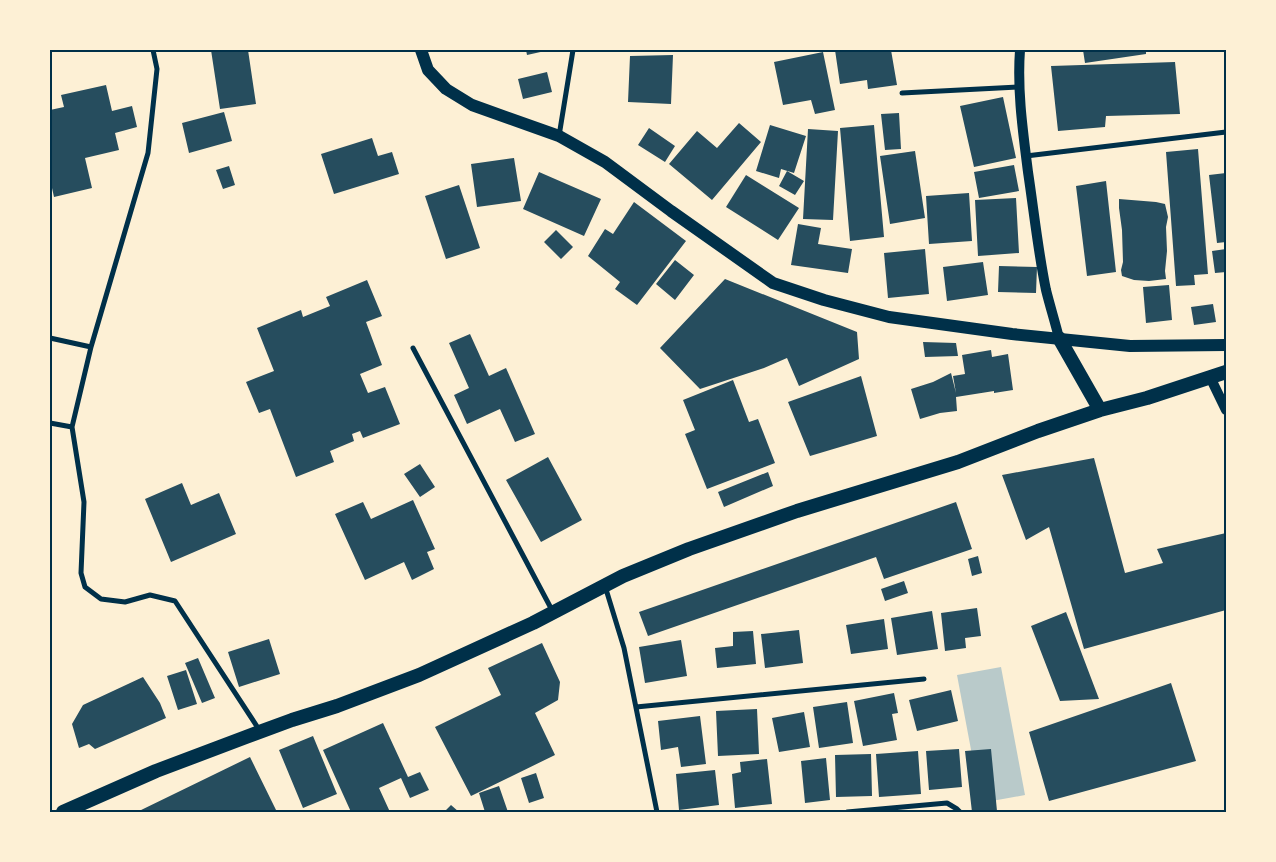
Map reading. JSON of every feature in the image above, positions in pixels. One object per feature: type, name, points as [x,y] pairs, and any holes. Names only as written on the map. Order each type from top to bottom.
[{"type":"highway","points":[[1059,338],[1100,410]]},
{"type":"highway","points":[[63,812],[156,771],[419,676],[553,613],[623,576],[690,549],[797,511],[958,462],[1038,431],[1100,410],[1147,398],[1226,372]]},
{"type":"main road","points":[[421,50],[428,70],[446,90],[472,105],[559,136],[605,162],[670,211],[773,283],[824,300],[889,317],[1012,334],[1130,346],[1226,345]]},
{"type":"main road","points":[[1020,50],[1019,73],[1026,156],[1047,291],[1059,338]]},
{"type":"main road","points":[[1210,377],[1226,410]]},
{"type":"street","points":[[153,50],[157,68],[148,153],[91,347],[72,427],[84,502],[81,573],[85,587],[101,599],[125,602],[150,595],[175,601],[260,732]]},
{"type":"street","points":[[559,136],[573,50]]},
{"type":"street","points":[[902,93],[1020,87]]},
{"type":"street","points":[[1026,156],[1226,132]]},
{"type":"street","points":[[50,338],[91,347]]},
{"type":"street","points":[[413,348],[553,613]]},
{"type":"street","points":[[50,423],[72,427]]},
{"type":"street","points":[[605,586],[624,648],[657,812]]},
{"type":"street","points":[[636,707],[924,679]]},
{"type":"street","points":[[847,812],[947,804],[958,809],[960,812]]},
{"type":"shaded area","points":[[1001,667],[1025,795],[981,803],[957,675]]},
{"type":"building","points":[[211,50],[248,50],[256,104],[220,109]]},
{"type":"building","points":[[526,50],[545,50],[545,51],[527,55]]},
{"type":"building","points":[[835,50],[891,50],[897,85],[868,89],[867,80],[840,84]]},
{"type":"building","points":[[1083,50],[1146,50],[1146,54],[1085,63]]},
{"type":"building","points":[[823,52],[835,110],[815,114],[811,100],[783,105],[774,62]]},
{"type":"building","points":[[673,55],[671,104],[628,102],[630,56]]},
{"type":"building","points":[[1175,62],[1180,114],[1106,116],[1105,127],[1058,131],[1051,66]]},
{"type":"building","points":[[547,72],[552,92],[523,99],[518,79]]},
{"type":"building","points":[[106,85],[112,111],[132,106],[137,127],[115,133],[119,150],[85,158],[92,188],[54,197],[50,179],[50,110],[64,107],[61,95]]},
{"type":"building","points":[[1003,97],[1016,158],[974,167],[960,106]]},
{"type":"building","points":[[224,112],[232,141],[189,153],[182,123]]},
{"type":"building","points":[[899,113],[901,149],[885,150],[881,114]]},
{"type":"building","points":[[739,123],[761,142],[712,200],[669,164],[697,131],[717,148]]},
{"type":"building","points":[[770,125],[806,136],[794,173],[781,169],[779,178],[756,171]]},
{"type":"building","points":[[874,125],[884,237],[850,241],[840,128]]},
{"type":"building","points":[[649,128],[675,146],[665,162],[638,145]]},
{"type":"building","points":[[808,129],[838,131],[833,220],[803,219]]},
{"type":"building","points":[[372,138],[378,156],[392,152],[399,174],[334,194],[321,154]]},
{"type":"building","points":[[1198,149],[1208,274],[1194,275],[1195,285],[1176,286],[1166,152]]},
{"type":"building","points":[[915,151],[925,218],[890,224],[880,156]]},
{"type":"building","points":[[514,158],[521,201],[477,207],[471,164]]},
{"type":"building","points":[[1014,165],[1019,191],[979,198],[974,172]]},
{"type":"building","points":[[229,166],[235,185],[223,189],[216,170]]},
{"type":"building","points":[[787,171],[804,181],[795,195],[779,186]]},
{"type":"building","points":[[539,172],[601,199],[584,236],[523,209]]},
{"type":"building","points":[[1226,173],[1226,242],[1217,243],[1209,175]]},
{"type":"building","points":[[746,175],[799,208],[778,240],[726,207]]},
{"type":"building","points":[[1106,181],[1116,272],[1087,276],[1076,186]]},
{"type":"building","points":[[459,185],[480,248],[446,259],[425,196]]},
{"type":"building","points":[[969,193],[972,241],[929,244],[926,196]]},
{"type":"building","points":[[1016,198],[1019,253],[978,256],[975,200]]},
{"type":"building","points":[[1119,199],[1165,204],[1168,217],[1166,227],[1166,279],[1134,280],[1122,276],[1122,230]]},
{"type":"building","points":[[634,202],[686,241],[637,305],[615,289],[620,282],[588,256],[605,229],[613,234]]},
{"type":"building","points":[[798,224],[821,228],[818,244],[852,249],[848,273],[791,265]]},
{"type":"building","points":[[556,230],[573,247],[561,259],[544,242]]},
{"type":"building","points":[[925,249],[929,294],[888,298],[884,253]]},
{"type":"building","points":[[1226,249],[1226,272],[1215,273],[1212,251]]},
{"type":"building","points":[[675,260],[694,275],[675,300],[656,284]]},
{"type":"building","points":[[983,262],[988,295],[947,301],[943,267]]},
{"type":"building","points":[[999,266],[1037,267],[1036,293],[998,292]]},
{"type":"building","points":[[725,279],[857,332],[859,359],[799,386],[787,358],[764,368],[700,389],[660,348]]},
{"type":"building","points":[[367,280],[382,316],[366,322],[382,365],[360,374],[368,393],[385,387],[400,424],[363,438],[360,431],[352,434],[354,441],[330,451],[334,462],[296,477],[270,409],[259,413],[246,382],[274,371],[257,328],[301,310],[303,317],[330,306],[326,297]]},
{"type":"building","points":[[1169,285],[1172,320],[1146,323],[1143,287]]},
{"type":"building","points":[[1213,304],[1216,322],[1194,325],[1191,307]]},
{"type":"building","points":[[470,334],[489,376],[506,368],[535,434],[515,442],[500,409],[467,424],[454,395],[469,388],[449,343]]},
{"type":"building","points":[[923,342],[956,343],[958,356],[925,357]]},
{"type":"building","points":[[991,350],[992,357],[1008,354],[1013,390],[956,397],[957,411],[940,413],[920,419],[911,389],[933,382],[951,373],[956,393],[953,376],[965,374],[962,355]]},
{"type":"building","points":[[861,376],[877,436],[810,456],[788,402]]},
{"type":"building","points":[[733,380],[749,422],[758,419],[775,463],[707,489],[685,434],[695,430],[683,400]]},
{"type":"building","points":[[548,457],[582,520],[541,542],[506,480]]},
{"type":"building","points":[[1094,458],[1125,573],[1163,563],[1157,549],[1226,533],[1226,610],[1084,649],[1049,527],[1026,540],[1002,475]]},
{"type":"building","points":[[420,464],[435,487],[420,497],[404,474]]},
{"type":"building","points":[[768,472],[773,486],[724,507],[718,492]]},
{"type":"building","points":[[182,483],[191,505],[219,493],[236,534],[171,562],[145,499]]},
{"type":"building","points":[[413,500],[435,549],[427,552],[434,569],[412,580],[404,562],[365,580],[335,514],[363,502],[371,519]]},
{"type":"building","points":[[956,502],[972,549],[884,579],[876,557],[648,636],[639,612]]},
{"type":"building","points":[[978,556],[982,573],[972,576],[968,559]]},
{"type":"building","points":[[904,581],[908,593],[885,601],[881,589]]},
{"type":"building","points":[[977,608],[981,636],[965,638],[966,648],[945,651],[941,613]]},
{"type":"building","points":[[932,611],[938,649],[897,655],[891,618]]},
{"type":"building","points":[[1066,612],[1099,699],[1060,701],[1031,626]]},
{"type":"building","points":[[884,619],[888,649],[851,654],[846,625]]},
{"type":"building","points":[[799,630],[803,663],[765,668],[761,634]]},
{"type":"building","points":[[753,631],[756,664],[717,668],[715,648],[733,646],[733,632]]},
{"type":"building","points":[[269,639],[280,674],[239,687],[228,652]]},
{"type":"building","points":[[681,640],[687,676],[645,683],[639,647]]},
{"type":"building","points":[[542,643],[560,682],[558,700],[535,713],[555,755],[471,796],[435,727],[501,695],[488,668]]},
{"type":"building","points":[[198,658],[215,698],[202,703],[185,663]]},
{"type":"building","points":[[186,670],[197,704],[178,710],[167,676]]},
{"type":"building","points":[[143,677],[160,703],[166,718],[95,749],[89,744],[79,748],[72,724],[83,705]]},
{"type":"building","points":[[1171,683],[1196,761],[1049,801],[1029,732]]},
{"type":"building","points":[[951,690],[958,721],[917,731],[909,700]]},
{"type":"building","points":[[894,693],[898,713],[892,714],[897,740],[863,746],[854,701]]},
{"type":"building","points":[[847,702],[853,743],[819,748],[813,707]]},
{"type":"building","points":[[757,709],[759,754],[718,756],[716,711]]},
{"type":"building","points":[[804,712],[810,747],[779,752],[772,718]]},
{"type":"building","points":[[700,716],[706,764],[681,767],[678,747],[661,750],[658,721]]},
{"type":"building","points":[[383,723],[408,777],[420,772],[429,790],[410,798],[401,778],[379,788],[390,812],[351,812],[323,750]]},
{"type":"building","points":[[313,736],[337,794],[303,808],[279,750]]},
{"type":"building","points":[[959,749],[962,787],[929,790],[926,751]]},
{"type":"building","points":[[991,749],[997,811],[972,812],[965,751]]},
{"type":"building","points":[[918,751],[921,794],[879,797],[876,754]]},
{"type":"building","points":[[871,754],[872,796],[836,797],[835,755]]},
{"type":"building","points":[[250,757],[277,812],[137,812]]},
{"type":"building","points":[[826,758],[830,800],[805,803],[801,761]]},
{"type":"building","points":[[767,759],[772,804],[735,808],[732,774],[741,772],[740,762]]},
{"type":"building","points":[[715,770],[719,805],[679,810],[676,774]]},
{"type":"building","points":[[536,773],[544,798],[529,803],[521,778]]},
{"type":"building","points":[[499,786],[508,812],[485,812],[479,793]]},
{"type":"building","points":[[451,805],[459,812],[444,812]]}]
